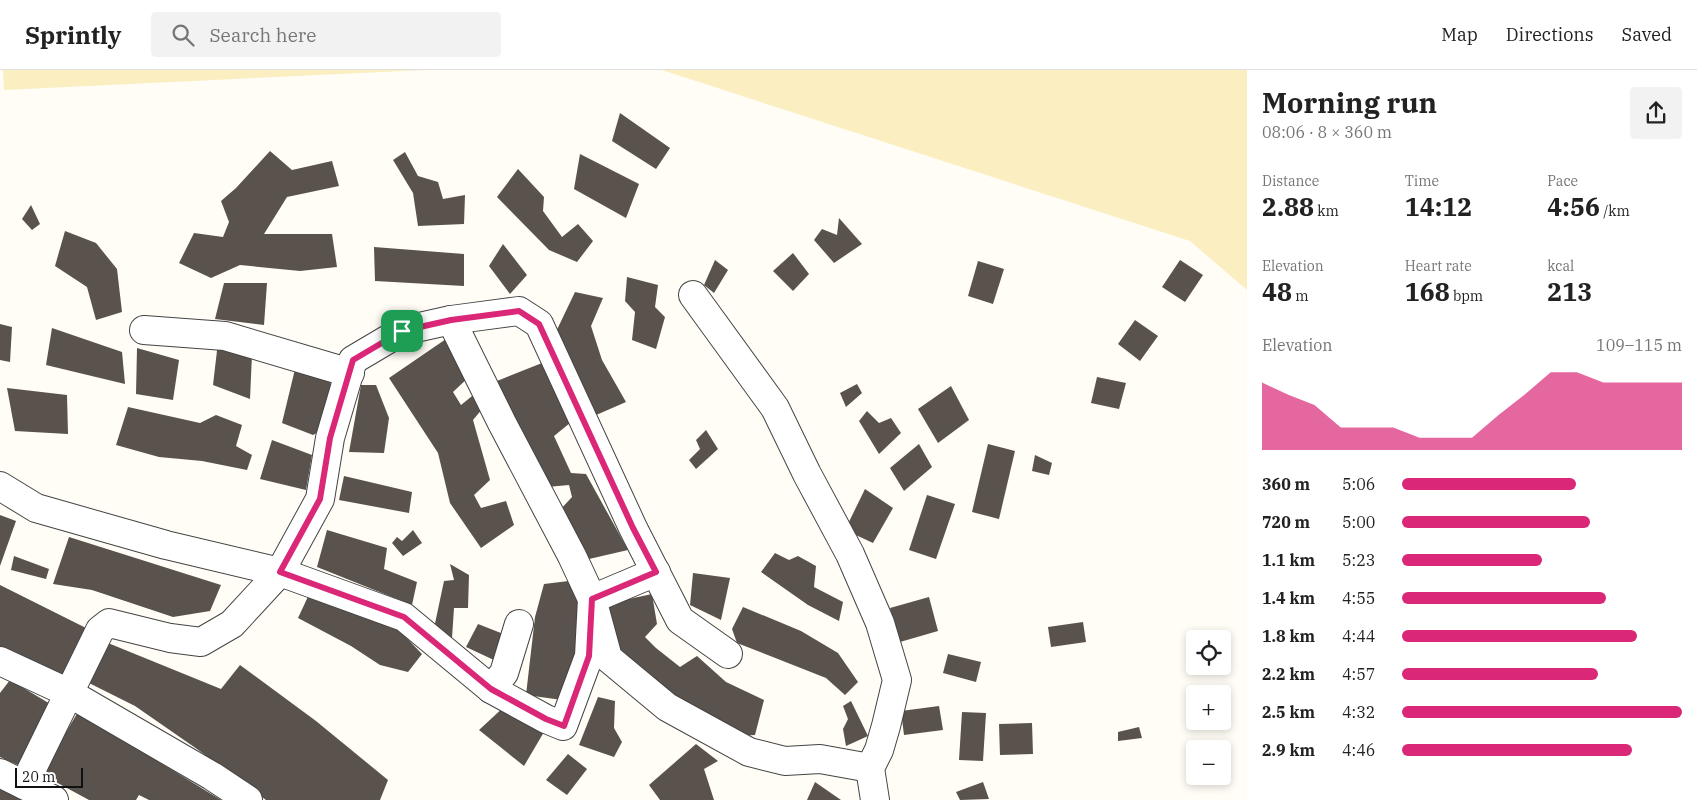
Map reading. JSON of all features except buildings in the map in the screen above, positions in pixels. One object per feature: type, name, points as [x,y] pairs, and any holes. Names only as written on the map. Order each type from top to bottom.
[{"type":"street","points":[[693,295],[775,408],[807,474],[850,554],[880,623],[897,680],[879,750],[870,768],[875,800]]},
{"type":"street","points":[[49,799],[12,779],[69,693],[100,630],[109,623],[170,638],[201,642],[232,624],[280,572],[320,499],[330,438],[353,360],[402,331],[451,320],[519,311],[539,324],[629,519],[680,620],[728,654]]},
{"type":"street","points":[[451,320],[502,423],[572,556],[592,599],[608,658],[667,707],[749,752],[785,761],[820,760],[870,768]]},
{"type":"street","points":[[144,330],[225,336],[350,373]]},
{"type":"street","points":[[0,486],[36,508],[166,545],[280,572],[404,617],[491,689],[546,719],[564,726],[589,656],[592,599]]},
{"type":"street","points":[[592,599],[656,572]]},
{"type":"street","points":[[491,689],[504,673],[519,624]]},
{"type":"street","points":[[0,661],[69,693],[212,776],[248,800]]},
{"type":"sand","points":[[3,70],[425,70],[4,90]]},
{"type":"sand","points":[[662,70],[1247,70],[1247,290],[1190,241]]},
{"type":"route","points":[[519,311],[539,324],[633,528],[656,572],[592,599],[589,656],[564,726],[546,719],[491,689],[404,617],[280,572],[320,499],[330,438],[353,360],[402,331],[451,320],[519,311]]}]
